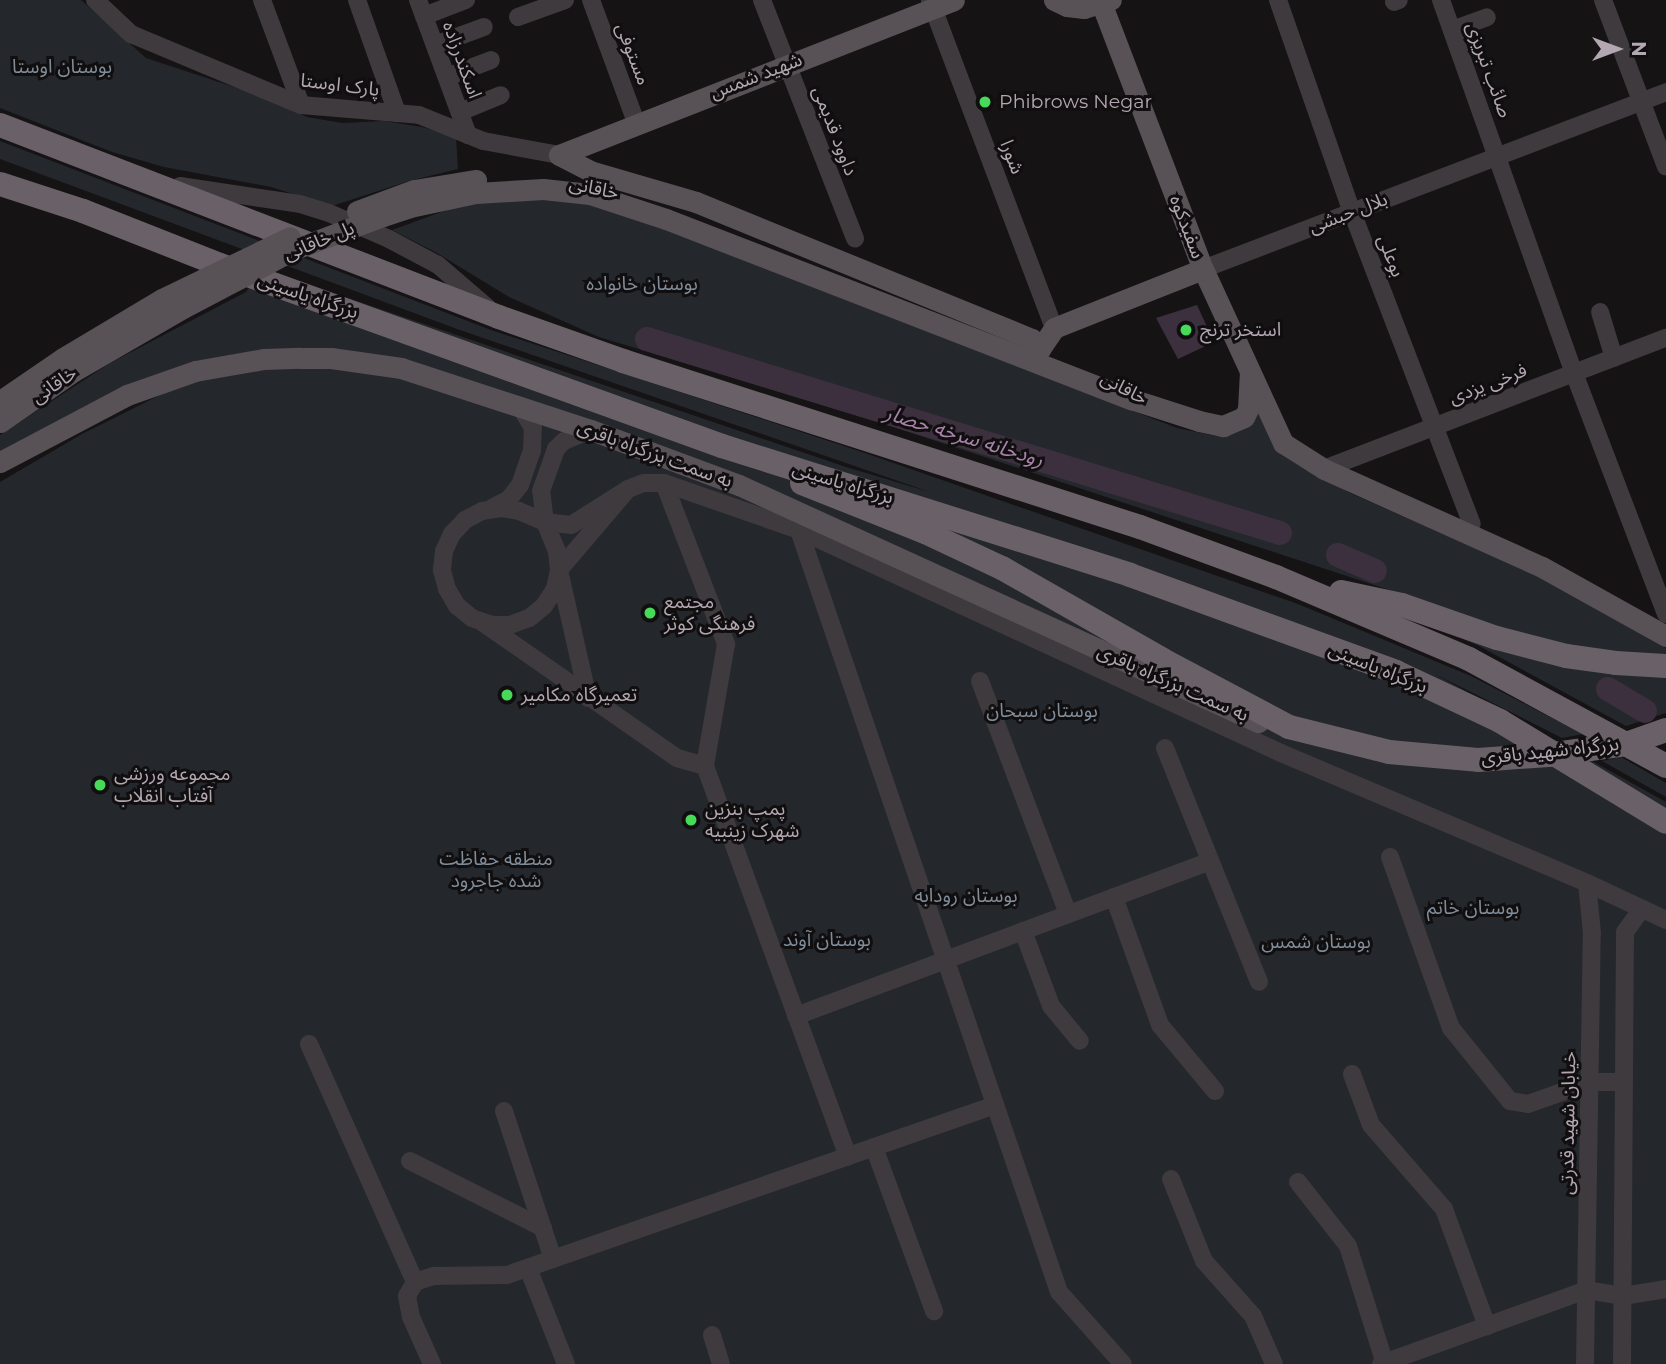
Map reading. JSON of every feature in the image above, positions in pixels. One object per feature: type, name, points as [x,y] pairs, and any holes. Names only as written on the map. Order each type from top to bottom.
[{"type":"highway","points":[[0,125],[499,317],[623,361],[1140,527],[1276,577],[1469,659],[1666,766]]},
{"type":"highway","name":"بزرگراه یاسینی","points":[[0,184],[83,211],[220,265],[722,446],[1130,575],[1396,672],[1500,721],[1666,822]]},
{"type":"highway","name":"بزرگراه شهید باقری","points":[[722,446],[838,500],[925,532],[1002,568],[1163,660],[1289,727],[1389,752],[1478,760],[1548,755],[1626,744],[1666,730]]},
{"type":"highway","points":[[1276,577],[1402,605],[1497,638],[1556,654],[1616,663],[1666,666]]},
{"type":"main road","name":"شهید شمس","points":[[559,155],[636,122],[787,65],[932,4],[954,0]]},
{"type":"main road","points":[[1054,0],[1084,8],[1106,3]]},
{"type":"main road","name":"سفیدکوه","points":[[1106,3],[1203,269],[1250,373],[1262,391],[1283,443],[1324,469]]},
{"type":"main road","points":[[559,155],[590,171],[696,202],[1032,339],[1040,349],[1054,328]]},
{"type":"main road","name":"خاقانی","points":[[357,211],[414,190],[454,182],[544,180],[592,185],[642,199],[1040,349],[1134,389],[1156,405]]},
{"type":"main road","name":"خاقانی","points":[[383,216],[410,207],[476,193],[544,189],[590,194],[656,215],[1131,399],[1156,405]]},
{"type":"main road","name":"پل خاقانی","points":[[162,299],[246,256],[357,211]]},
{"type":"main road","name":"پل خاقانی","points":[[183,308],[295,249],[383,216]]},
{"type":"main road","name":"بلال حبشی","points":[[1054,328],[1203,269]]},
{"type":"main road","name":"خاقانی","points":[[0,401],[63,358],[162,299]]},
{"type":"main road","name":"خاقانی","points":[[0,422],[74,371],[183,308]]},
{"type":"main road","name":"به سمت بزرگراه باقری","points":[[0,462],[91,412],[158,383],[195,371],[264,359],[331,358],[391,366],[591,430],[738,485],[834,526],[1261,723],[1289,727]]},
{"type":"main road","points":[[1156,405],[1199,421],[1223,426],[1235,424],[1244,417],[1248,409],[1250,373]]},
{"type":"main road","points":[[1324,469],[1529,561],[1666,636]]},
{"type":"street","name":"پارک اوستا","points":[[95,0],[131,34],[301,105],[419,115],[468,135],[511,148],[559,155]]},
{"type":"street","points":[[262,0],[301,105]]},
{"type":"street","points":[[357,0],[397,113]]},
{"type":"street","points":[[421,8],[466,0]]},
{"type":"street","points":[[518,17],[565,0]]},
{"type":"street","name":"مستوفی","points":[[591,0],[636,122]]},
{"type":"street","name":"داوود قدیمی","points":[[762,0],[855,238]]},
{"type":"street","name":"بوعلی","points":[[1278,0],[1352,212],[1472,524]]},
{"type":"street","name":"صائب تبریزی","points":[[1441,0],[1574,373],[1666,614]]},
{"type":"street","points":[[1603,0],[1666,167]]},
{"type":"street","name":"شورا","points":[[932,4],[1054,328]]},
{"type":"street","name":"اسکندرزاده","points":[[421,8],[468,135]]},
{"type":"street","points":[[1452,30],[1487,17]]},
{"type":"street","points":[[435,45],[484,27]]},
{"type":"street","points":[[447,77],[491,60]]},
{"type":"street","name":"بلال حبشی","points":[[1203,269],[1666,92]]},
{"type":"street","points":[[460,112],[501,95]]},
{"type":"street","points":[[147,182],[300,204],[329,213],[389,239],[438,265],[499,317]]},
{"type":"street","points":[[1600,312],[1614,358]]},
{"type":"street","name":"فرخی یزدی","points":[[1324,469],[1666,338]]},
{"type":"street","points":[[520,406],[533,428],[532,451],[520,485],[509,499],[465,520],[452,534],[444,551],[442,570],[447,589],[457,606],[588,698],[677,758],[705,766]]},
{"type":"street","points":[[588,698],[557,551],[545,522],[541,491],[552,457],[564,441],[591,430]]},
{"type":"street","points":[[489,510],[519,511],[545,522],[571,526],[628,489],[644,483],[664,483],[799,530],[1281,753],[1587,883],[1666,920]]},
{"type":"street","points":[[664,483],[726,644],[705,766],[848,1157]]},
{"type":"street","points":[[479,620],[510,625],[529,618],[544,606],[555,589],[559,570],[628,489]]},
{"type":"street","points":[[799,530],[1059,1292],[1123,1364]]},
{"type":"street","points":[[980,681],[1068,914]]},
{"type":"street","points":[[1165,748],[1259,982]]},
{"type":"street","points":[[1390,857],[1451,1028],[1510,1101],[1528,1104],[1590,1082],[1624,1082]]},
{"type":"street","points":[[796,1016],[1210,861]]},
{"type":"street","name":"خیابان شهید قدرتی","points":[[1585,1364],[1592,933],[1587,883]]},
{"type":"street","points":[[1114,897],[1160,1025],[1214,1091]]},
{"type":"street","points":[[1622,1364],[1625,932],[1642,909]]},
{"type":"street","points":[[1024,931],[1051,1006],[1080,1041]]},
{"type":"street","points":[[309,1044],[415,1282]]},
{"type":"street","points":[[1352,1074],[1371,1125],[1444,1209],[1487,1326]]},
{"type":"street","points":[[432,1364],[411,1317],[407,1296],[415,1282],[434,1276],[508,1275],[995,1105]]},
{"type":"street","points":[[504,1111],[554,1259]]},
{"type":"street","points":[[874,1147],[934,1311]]},
{"type":"street","points":[[410,1161],[543,1228]]},
{"type":"street","points":[[1171,1179],[1204,1261],[1253,1316],[1274,1364]]},
{"type":"street","points":[[1298,1182],[1348,1246],[1384,1364],[1586,1290],[1623,1296],[1666,1289]]},
{"type":"street","points":[[528,1268],[566,1364]]},
{"type":"street","points":[[712,1335],[721,1364]]},
{"type":"green space","name":"بوستان اوستا","points":[[0,0],[81,0],[146,58],[258,95],[307,117],[342,123],[384,121],[422,127],[456,137],[458,169],[409,181],[332,206],[271,187],[164,167],[112,152],[0,108]]},
{"type":"green space","name":"منطقه حفاظت شده جاجرود","points":[[0,141],[491,330],[862,452],[1298,604],[1471,676],[1583,734],[1562,738],[1435,674],[1666,802],[1666,1364],[0,1364],[0,482],[82,434],[180,385],[0,452],[0,435],[110,363],[246,292],[262,269],[846,467],[930,492],[457,329],[0,159]]},
{"type":"green space","name":"بوستان خانواده","points":[[558,197],[625,214],[1177,428],[1216,436],[1231,434],[1245,427],[1257,411],[1305,469],[1352,494],[1539,576],[1666,648],[1666,658],[1572,650],[881,423],[599,337],[509,297],[437,253],[392,230],[466,203]]},
{"type":"green space","points":[[1398,610],[1666,673],[1666,713],[1626,726],[1479,646]]},
{"type":"green space","points":[[1621,757],[1666,783],[1666,797],[1602,761]]},
{"type":"shaded area","name":"استخر ترنج","points":[[1197,305],[1214,342],[1178,359],[1156,318]]},
{"type":"waterway","name":"رودخانه سرخه حصار","points":[[647,339],[1280,533]]},
{"type":"waterway","name":"رودخانه سرخه حصار","points":[[1338,555],[1375,571]]},
{"type":"waterway","name":"رودخانه سرخه حصار","points":[[1608,689],[1645,711]]},
{"type":"place","name":"Phibrows Negar","points":[[985,102]]},
{"type":"place","name":"استخر ترنج","points":[[1186,330]]},
{"type":"place","name":"مجتمع فرهنگی کوثر","points":[[650,613]]},
{"type":"place","name":"تعمیرگاه مکامیر","points":[[507,695]]},
{"type":"place","name":"مجموعه ورزشی آفتاب انقلاب","points":[[100,785]]},
{"type":"place","name":"پمپ بنزین شهرک زینبیه","points":[[691,820]]},
{"type":"park label","name":"بوستان سبحان","points":[[1042,711]]},
{"type":"park label","name":"بوستان رودابه","points":[[966,896]]},
{"type":"park label","name":"بوستان خاتم","points":[[1473,908]]},
{"type":"park label","name":"بوستان آوند","points":[[827,940]]},
{"type":"park label","name":"بوستان شمس","points":[[1316,942]]}]
